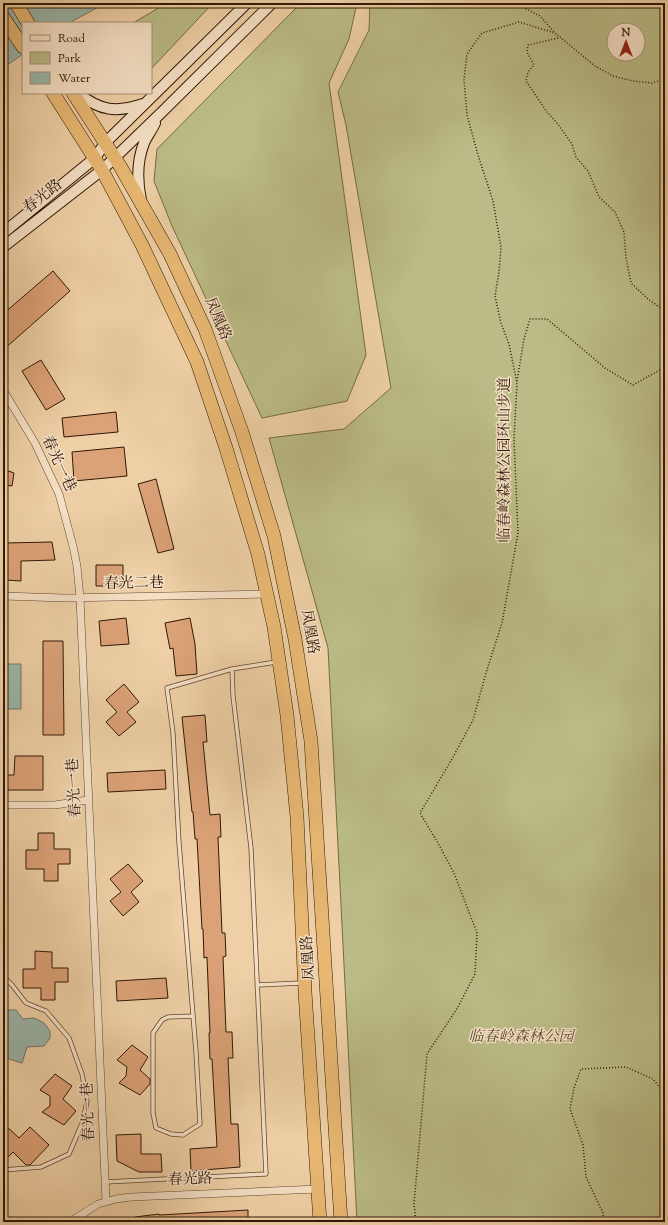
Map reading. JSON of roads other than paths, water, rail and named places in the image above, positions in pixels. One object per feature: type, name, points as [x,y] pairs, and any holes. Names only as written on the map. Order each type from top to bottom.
[{"type":"highway","points":[[16,3],[27,22]]},
{"type":"highway","points":[[3,17],[22,46]]},
{"type":"highway","name":"凤凰路","points":[[54,94],[95,158],[142,245],[196,362],[226,448],[258,554],[274,627],[287,715],[297,817],[304,983],[320,1222]]},
{"type":"highway","name":"凤凰路","points":[[75,94],[115,157],[170,254],[205,329],[242,432],[274,536],[295,639],[311,741],[341,1222]]},
{"type":"main road","name":"春光路","points":[[3,233],[95,158],[105,143],[247,3]]},
{"type":"main road","name":"春光路","points":[[3,247],[102,170],[272,3]]},
{"type":"main road","points":[[79,94],[94,104],[105,109],[131,108],[146,102]]},
{"type":"main road","points":[[143,206],[138,175],[140,160],[144,143],[158,116]]},
{"type":"street","name":"春光一巷","points":[[3,390],[35,443],[59,494],[77,566],[80,598],[106,1202]]},
{"type":"street","name":"春光二巷","points":[[3,596],[80,598],[266,594]]},
{"type":"street","points":[[3,805],[55,805],[88,800]]},
{"type":"street","name":"春光路","points":[[70,1222],[98,1204],[131,1197],[318,1189]]},
{"type":"lane","points":[[193,1016],[168,1017],[162,1020],[153,1033],[152,1113],[156,1128],[171,1134],[183,1135],[200,1124],[193,1016],[179,843],[173,733],[167,688],[232,669],[279,662]]},
{"type":"lane","points":[[105,1182],[266,1174],[251,848],[233,696],[232,669]]},
{"type":"lane","points":[[3,976],[26,1003],[46,1011],[69,1038],[82,1074],[87,1101],[83,1120],[69,1154],[41,1168],[3,1170]]},
{"type":"lane","points":[[257,985],[304,983]]},
{"type":"water","points":[[3,3],[106,3],[71,22],[22,22],[22,55],[3,68]]},
{"type":"water","points":[[3,664],[21,664],[21,709],[3,709]]},
{"type":"water","points":[[7,1010],[16,1010],[23,1019],[34,1018],[44,1023],[50,1031],[50,1038],[44,1046],[27,1047],[22,1063],[6,1058],[3,1062],[3,1016]]},
{"type":"park label","name":"临春岭森林公园","points":[[521,1037]]}]
